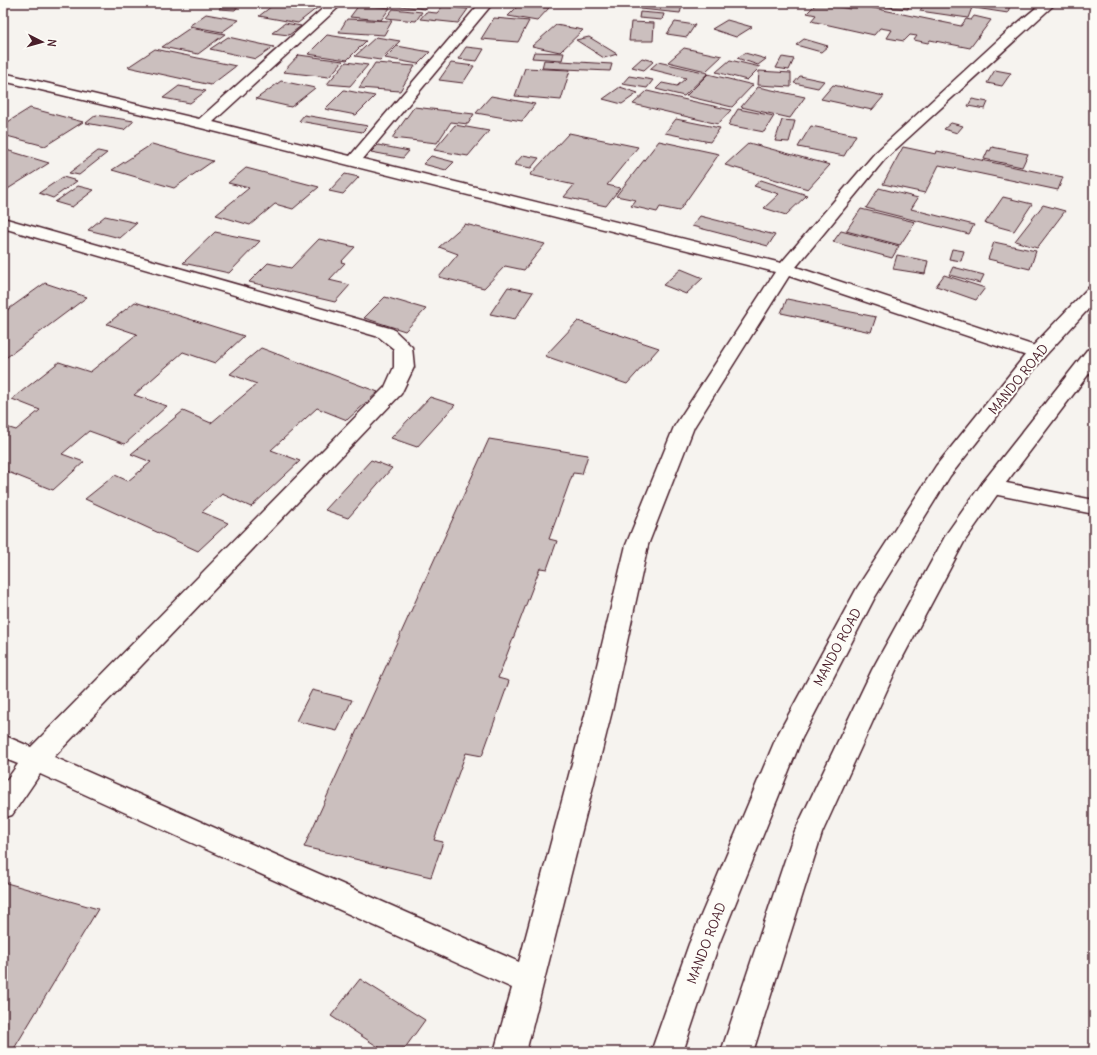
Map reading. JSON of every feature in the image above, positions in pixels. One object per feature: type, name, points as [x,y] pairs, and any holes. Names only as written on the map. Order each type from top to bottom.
[{"type":"main road","points":[[202,124],[337,3]]},
{"type":"main road","points":[[353,162],[487,3]]},
{"type":"main road","points":[[510,1052],[600,711],[637,544],[684,427],[785,270],[880,156],[1013,34],[1050,3]]},
{"type":"main road","points":[[3,77],[202,124],[785,270],[1038,353]]},
{"type":"main road","points":[[3,807],[35,760],[394,390],[404,367],[403,347],[386,333],[4,225]]},
{"type":"main road","name":"MANDO ROAD","points":[[667,1052],[704,944],[789,738],[865,594],[943,471],[1038,353],[1094,292]]},
{"type":"main road","points":[[737,1052],[808,833],[884,670],[955,539],[991,487],[1094,354]]},
{"type":"main road","points":[[991,487],[1094,507]]},
{"type":"main road","points":[[3,746],[528,981]]},
{"type":"building","points":[[276,3],[288,3],[317,8],[298,23],[259,16]]},
{"type":"building","points":[[394,3],[431,3],[425,9],[392,5]]},
{"type":"building","points":[[521,3],[549,8],[537,21],[508,16]]},
{"type":"building","points":[[642,3],[683,3],[680,13],[640,9]]},
{"type":"building","points":[[817,3],[850,9],[854,4],[961,26],[966,19],[971,20],[974,16],[991,20],[970,48],[930,40],[928,43],[914,40],[917,36],[910,35],[904,41],[887,38],[892,30],[880,28],[874,35],[811,21],[816,15],[807,13]]},
{"type":"building","points":[[851,3],[909,3],[908,9]]},
{"type":"building","points":[[924,3],[960,3],[973,5],[968,18],[920,11]]},
{"type":"building","points":[[976,3],[1010,5],[1008,13],[975,8]]},
{"type":"building","points":[[223,4],[239,5],[235,10],[219,9]]},
{"type":"building","points":[[359,5],[390,8],[381,20],[350,17]]},
{"type":"building","points":[[443,6],[468,9],[458,23],[420,19],[426,12],[437,13]]},
{"type":"building","points":[[393,9],[422,12],[416,21],[386,18]]},
{"type":"building","points":[[640,12],[664,14],[662,20],[639,18]]},
{"type":"building","points":[[206,14],[239,20],[222,32],[189,26]]},
{"type":"building","points":[[494,18],[529,21],[518,42],[481,39]]},
{"type":"building","points":[[347,19],[392,21],[384,35],[339,32]]},
{"type":"building","points":[[727,20],[752,27],[736,37],[712,29]]},
{"type":"building","points":[[631,22],[654,23],[653,41],[629,41]]},
{"type":"building","points":[[675,22],[695,25],[687,37],[667,34]]},
{"type":"building","points":[[285,23],[301,26],[289,35],[272,33]]},
{"type":"building","points":[[556,25],[583,30],[560,52],[532,46]]},
{"type":"building","points":[[190,28],[225,34],[198,54],[162,47]]},
{"type":"building","points":[[327,35],[366,41],[347,60],[308,54]]},
{"type":"building","points":[[228,37],[274,47],[256,59],[210,49]]},
{"type":"building","points":[[376,37],[400,41],[380,60],[355,56]]},
{"type":"building","points":[[589,37],[617,54],[604,58],[576,40]]},
{"type":"building","points":[[804,39],[828,46],[821,52],[796,45]]},
{"type":"building","points":[[397,46],[430,52],[418,64],[385,58]]},
{"type":"building","points":[[466,47],[484,49],[477,61],[458,59]]},
{"type":"building","points":[[684,48],[722,56],[706,71],[668,62]]},
{"type":"building","points":[[155,49],[236,66],[211,85],[128,67]]},
{"type":"building","points":[[534,52],[564,53],[562,60],[532,58]]},
{"type":"building","points":[[745,53],[766,59],[758,65],[737,58]]},
{"type":"building","points":[[299,55],[343,61],[329,77],[283,72]]},
{"type":"building","points":[[782,57],[794,59],[789,70],[776,68]]},
{"type":"building","points":[[642,58],[654,61],[644,70],[632,67]]},
{"type":"building","points":[[544,60],[612,64],[610,71],[542,68]]},
{"type":"building","points":[[730,60],[760,67],[747,80],[716,72]]},
{"type":"building","points":[[346,62],[368,65],[350,86],[327,84]]},
{"type":"building","points":[[658,62],[708,73],[684,96],[656,89],[662,83],[677,86],[686,78],[650,69]]},
{"type":"building","points":[[375,63],[415,66],[400,91],[359,88]]},
{"type":"building","points":[[451,63],[474,66],[463,83],[439,80]]},
{"type":"building","points":[[525,68],[570,70],[561,100],[515,96]]},
{"type":"building","points":[[995,70],[1011,73],[1002,86],[987,83]]},
{"type":"building","points":[[759,71],[791,73],[791,87],[758,85]]},
{"type":"building","points":[[708,74],[753,85],[732,107],[686,96]]},
{"type":"building","points":[[629,76],[653,80],[647,88],[622,84]]},
{"type":"building","points":[[800,76],[824,81],[818,88],[794,83]]},
{"type":"building","points":[[281,81],[315,88],[291,107],[256,99]]},
{"type":"building","points":[[833,85],[884,96],[872,110],[821,99]]},
{"type":"building","points":[[179,86],[206,91],[190,103],[163,98]]},
{"type":"building","points":[[620,87],[638,93],[622,104],[603,99]]},
{"type":"building","points":[[758,87],[805,97],[790,118],[741,107]]},
{"type":"building","points":[[344,90],[375,96],[356,115],[325,109]]},
{"type":"building","points":[[647,91],[731,110],[718,124],[633,104]]},
{"type":"building","points":[[491,96],[535,104],[522,121],[476,113]]},
{"type":"building","points":[[972,99],[988,102],[985,109],[968,106]]},
{"type":"building","points":[[414,107],[474,114],[468,124],[451,122],[437,143],[392,138]]},
{"type":"building","points":[[30,108],[83,122],[45,146],[3,135],[3,125]]},
{"type":"building","points":[[738,109],[774,116],[764,132],[728,125]]},
{"type":"building","points":[[96,115],[134,121],[124,130],[86,123]]},
{"type":"building","points":[[304,115],[368,126],[362,132],[299,121]]},
{"type":"building","points":[[676,119],[720,128],[710,142],[665,133]]},
{"type":"building","points":[[782,120],[795,121],[789,142],[775,141]]},
{"type":"building","points":[[951,123],[963,126],[957,133],[944,129]]},
{"type":"building","points":[[455,125],[489,131],[468,156],[434,150]]},
{"type":"building","points":[[811,126],[856,135],[844,156],[798,147]]},
{"type":"building","points":[[569,133],[638,147],[607,185],[620,188],[606,206],[564,197],[574,185],[530,175]]},
{"type":"building","points":[[659,141],[719,154],[679,211],[660,207],[657,212],[631,206],[636,200],[616,196]]},
{"type":"building","points":[[749,143],[830,165],[808,189],[725,165]]},
{"type":"building","points":[[152,144],[213,161],[174,188],[112,170]]},
{"type":"building","points":[[378,145],[409,151],[403,158],[371,152]]},
{"type":"building","points":[[903,147],[936,154],[937,151],[1063,177],[1058,190],[939,165],[925,193],[883,184]]},
{"type":"building","points":[[992,147],[1028,154],[1022,167],[984,159],[988,150],[990,151]]},
{"type":"building","points":[[3,149],[49,163],[3,192]]},
{"type":"building","points":[[98,151],[107,153],[79,175],[69,173]]},
{"type":"building","points":[[523,155],[539,158],[531,168],[514,165]]},
{"type":"building","points":[[431,156],[454,162],[446,170],[423,164]]},
{"type":"building","points":[[246,168],[319,187],[293,209],[275,204],[250,225],[216,215],[249,188],[228,183]]},
{"type":"building","points":[[345,174],[359,177],[343,194],[329,191]]},
{"type":"building","points":[[63,177],[77,181],[53,198],[39,193]]},
{"type":"building","points":[[761,180],[807,195],[786,215],[764,208],[779,194],[754,186]]},
{"type":"building","points":[[78,186],[94,190],[72,207],[55,202]]},
{"type":"building","points":[[879,188],[918,198],[911,209],[974,225],[969,234],[866,208]]},
{"type":"building","points":[[1003,197],[1032,204],[1014,231],[985,223]]},
{"type":"building","points":[[1043,205],[1065,211],[1037,248],[1015,241]]},
{"type":"building","points":[[861,209],[915,222],[900,245],[846,231]]},
{"type":"building","points":[[105,216],[137,223],[120,238],[88,230]]},
{"type":"building","points":[[700,216],[775,235],[768,246],[692,226]]},
{"type":"building","points":[[465,224],[545,244],[524,270],[505,266],[484,288],[439,277],[458,254],[439,247]]},
{"type":"building","points":[[841,231],[899,246],[892,258],[833,242]]},
{"type":"building","points":[[215,232],[260,241],[229,273],[183,263]]},
{"type":"building","points":[[319,239],[355,247],[341,262],[345,263],[329,280],[350,285],[335,302],[249,282],[268,263],[291,268]]},
{"type":"building","points":[[994,242],[1036,251],[1030,269],[988,259]]},
{"type":"building","points":[[952,249],[964,251],[961,261],[949,259]]},
{"type":"building","points":[[897,255],[928,261],[925,274],[893,269]]},
{"type":"building","points":[[953,267],[984,275],[980,283],[949,275]]},
{"type":"building","points":[[681,269],[703,278],[686,294],[663,285]]},
{"type":"building","points":[[944,275],[985,288],[976,300],[936,286]]},
{"type":"building","points":[[45,283],[87,297],[3,360],[3,313]]},
{"type":"building","points":[[508,287],[533,292],[515,319],[490,314]]},
{"type":"building","points":[[385,297],[426,309],[405,331],[364,318]]},
{"type":"building","points":[[787,299],[876,317],[871,332],[781,313]]},
{"type":"building","points":[[135,302],[244,336],[215,363],[183,352],[134,395],[167,406],[125,444],[89,431],[62,454],[84,462],[53,490],[3,470],[3,426],[16,430],[40,410],[12,399],[59,362],[90,372],[137,334],[107,324]]},
{"type":"building","points":[[578,321],[659,348],[627,384],[545,356]]},
{"type":"building","points":[[261,348],[378,392],[347,420],[317,408],[271,450],[300,461],[251,507],[222,494],[202,512],[228,523],[198,551],[85,499],[115,475],[128,481],[151,462],[131,454],[183,411],[211,423],[257,384],[230,374]]},
{"type":"building","points":[[430,397],[455,405],[417,447],[391,438]]},
{"type":"building","points":[[489,439],[588,455],[582,474],[573,473],[549,539],[557,541],[547,569],[540,568],[498,678],[509,681],[482,756],[466,753],[434,840],[443,842],[431,877],[304,847]]},
{"type":"building","points":[[371,460],[392,468],[348,518],[325,510]]},
{"type":"building","points":[[312,690],[352,700],[337,731],[296,721]]},
{"type":"building","points":[[3,882],[98,909],[12,1052],[3,1052]]},
{"type":"building","points":[[360,979],[425,1020],[402,1052],[386,1052],[331,1016]]}]
